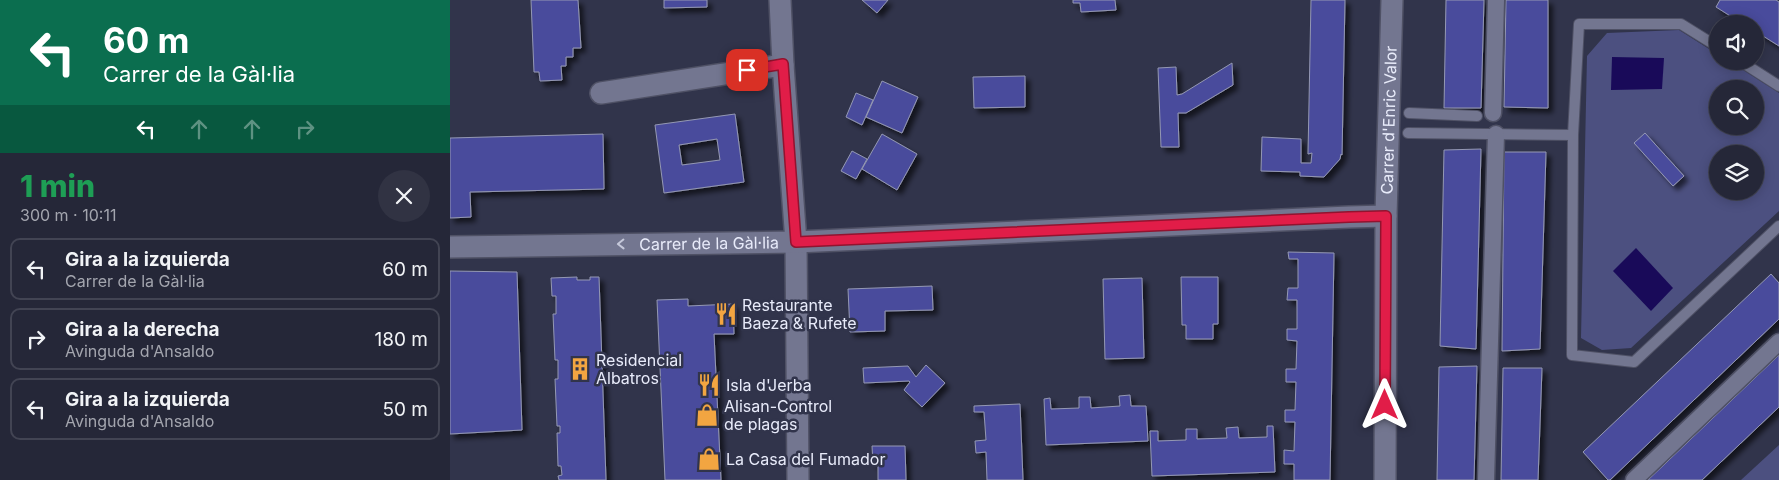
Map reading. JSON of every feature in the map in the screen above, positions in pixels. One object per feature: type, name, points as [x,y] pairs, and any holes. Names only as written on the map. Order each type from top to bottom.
[{"type":"street","points":[[780,0],[796,242],[798,480]]},
{"type":"street","name":"Carrer d'Enric Valor","points":[[1385,480],[1386,216],[1392,0]]},
{"type":"street","points":[[1485,114],[1496,0]]},
{"type":"street","points":[[601,93],[783,64]]},
{"type":"street","points":[[1486,480],[1496,134]]},
{"type":"street","name":"Carrer de la Gàl·lia","points":[[450,247],[796,242],[1386,216]]},
{"type":"street","points":[[1634,480],[1779,342]]},
{"type":"lane","points":[[1709,41],[1681,24],[1579,24],[1573,135],[1572,355],[1634,362],[1779,226]]},
{"type":"lane","points":[[1754,70],[1779,86]]},
{"type":"lane","points":[[1409,113],[1485,114]]},
{"type":"lane","points":[[1408,133],[1573,135]]},
{"type":"shaded area","points":[[1679,30],[1709,49],[1709,70],[1743,70],[1759,80],[1709,80],[1709,135],[1764,135],[1764,83],[1779,93],[1779,211],[1631,348],[1602,350],[1581,338],[1587,56],[1607,33]]},
{"type":"shaded area","points":[[1612,57],[1664,58],[1662,89],[1611,90]]},
{"type":"shaded area","points":[[1636,248],[1673,288],[1651,311],[1613,271]]},
{"type":"shaded area","points":[[1779,445],[1779,480],[1741,480]]},
{"type":"building","points":[[531,0],[578,0],[581,48],[573,48],[573,57],[566,57],[566,66],[561,66],[562,80],[540,81],[539,72],[534,72]]},
{"type":"building","points":[[664,0],[707,0],[707,7],[664,8]]},
{"type":"building","points":[[862,0],[888,0],[877,13]]},
{"type":"building","points":[[1073,0],[1115,0],[1116,10],[1081,12],[1080,3],[1073,3]]},
{"type":"building","points":[[1311,0],[1345,0],[1342,155],[1324,177],[1300,176],[1300,172],[1261,171],[1262,137],[1301,139],[1301,163],[1311,163],[1312,153],[1308,154]]},
{"type":"building","points":[[1446,0],[1484,0],[1481,108],[1444,108]]},
{"type":"building","points":[[1506,0],[1548,0],[1548,108],[1504,107]]},
{"type":"building","points":[[1720,0],[1776,0],[1779,2],[1779,46],[1764,37],[1764,15],[1729,15],[1716,7]]},
{"type":"building","points":[[1232,63],[1233,85],[1186,113],[1178,113],[1179,147],[1161,147],[1158,68],[1176,67],[1177,95],[1182,94]]},
{"type":"building","points":[[1025,76],[1025,107],[974,108],[973,77]]},
{"type":"building","points":[[882,81],[918,97],[902,133],[866,117]]},
{"type":"building","points":[[856,93],[873,100],[862,125],[846,117]]},
{"type":"building","points":[[735,114],[744,182],[664,193],[655,125]],"holes":[[[717,139],[720,160],[682,165],[679,145]]]},
{"type":"building","points":[[1645,133],[1684,176],[1673,186],[1634,143]]},
{"type":"building","points":[[603,134],[604,189],[470,192],[471,217],[450,218],[450,138]]},
{"type":"building","points":[[882,134],[917,154],[897,190],[862,169]]},
{"type":"building","points":[[1481,149],[1476,349],[1440,346],[1444,150]]},
{"type":"building","points":[[852,151],[867,159],[856,179],[841,171]]},
{"type":"building","points":[[1504,152],[1546,152],[1540,349],[1502,351]]},
{"type":"building","points":[[1288,252],[1334,253],[1330,480],[1294,480],[1294,464],[1284,464],[1284,450],[1294,451],[1295,422],[1285,422],[1285,410],[1295,410],[1296,382],[1286,382],[1286,369],[1296,369],[1297,341],[1287,340],[1287,329],[1297,329],[1297,300],[1287,300],[1288,288],[1298,288],[1298,259],[1289,259]]},
{"type":"building","points":[[450,271],[517,272],[522,430],[450,434]]},
{"type":"building","points":[[1771,274],[1779,283],[1779,319],[1608,480],[1583,452]]},
{"type":"building","name":"Residencial Albatros","points":[[577,277],[577,280],[590,280],[590,277],[599,277],[606,480],[559,480],[558,476],[562,475],[561,466],[558,466],[557,433],[560,433],[560,426],[557,426],[555,379],[558,379],[558,360],[555,360],[553,314],[556,314],[556,296],[552,296],[551,278]]},
{"type":"building","points":[[1181,277],[1218,277],[1218,324],[1213,324],[1213,339],[1186,339],[1186,325],[1182,325]]},
{"type":"building","points":[[1142,278],[1144,358],[1105,359],[1103,279]]},
{"type":"building","points":[[932,286],[933,310],[885,311],[885,331],[850,332],[848,289]]},
{"type":"building","points":[[688,299],[688,306],[733,304],[734,334],[714,334],[721,480],[665,480],[657,300]]},
{"type":"building","points":[[1779,355],[1779,407],[1702,480],[1648,480]]},
{"type":"building","points":[[926,365],[945,383],[922,407],[904,390],[909,381],[864,383],[863,368],[908,366],[916,377]]},
{"type":"building","points":[[1477,366],[1474,480],[1437,480],[1439,367]]},
{"type":"building","points":[[1503,368],[1542,368],[1538,480],[1501,480]]},
{"type":"building","points":[[1130,395],[1131,406],[1146,406],[1148,441],[1046,445],[1044,399],[1050,398],[1051,409],[1079,408],[1079,397],[1090,397],[1091,408],[1120,406],[1119,396]]},
{"type":"building","points":[[1020,404],[1023,480],[987,480],[986,452],[976,453],[975,441],[986,440],[984,412],[974,412],[974,406]]},
{"type":"building","points":[[1267,426],[1273,426],[1275,472],[1152,476],[1150,431],[1158,431],[1158,441],[1186,440],[1186,429],[1197,429],[1197,439],[1227,438],[1226,428],[1238,427],[1239,438],[1267,437]]},
{"type":"building","points":[[872,446],[905,446],[906,480],[878,480],[878,464],[873,464]]},
{"type":"place","name":"Restaurante Baeza & Rufete","points":[[726,314]]},
{"type":"place","name":"Residencial Albatros","points":[[580,369]]},
{"type":"place","name":"Isla d'Jerba","points":[[709,385]]},
{"type":"place","name":"Alisan-Control de plagas","points":[[707,415]]},
{"type":"place","name":"La Casa del Fumador","points":[[709,459]]},
{"type":"route","points":[[747,70],[783,64],[796,242],[1386,216],[1385,405]]}]
